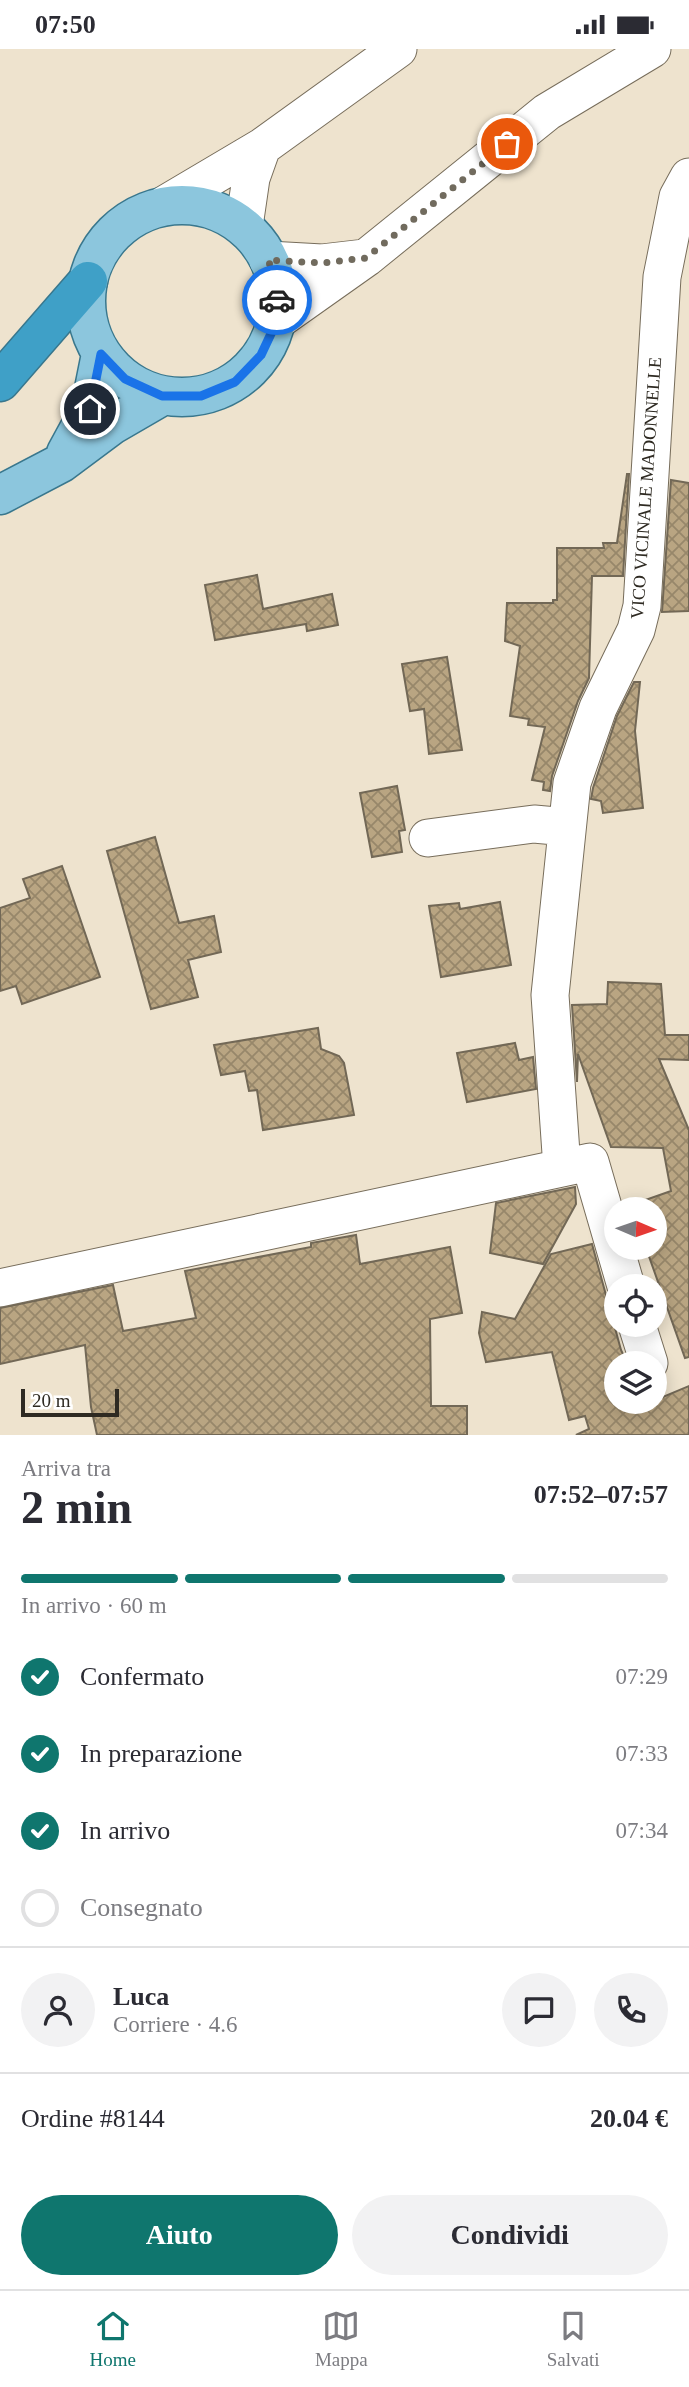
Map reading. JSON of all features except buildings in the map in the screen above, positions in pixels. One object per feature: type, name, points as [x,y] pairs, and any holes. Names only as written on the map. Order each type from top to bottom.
[{"type":"highway","points":[[0,383],[88,281]]},
{"type":"main road","points":[[191,204],[222,212],[244,226],[263,248],[277,282],[277,321],[261,355],[235,382],[201,396],[162,396],[125,379],[101,354],[88,321],[88,281],[105,243],[129,219],[163,205],[191,204]]},
{"type":"main road","points":[[61,463],[90,409],[101,354]]},
{"type":"main road","points":[[0,495],[61,463],[112,425],[162,396]]},
{"type":"street","points":[[163,205],[262,147],[398,49]]},
{"type":"street","points":[[277,321],[366,258],[547,112],[652,49]]},
{"type":"street","points":[[244,226],[251,178],[262,147]]},
{"type":"street","name":"VICO VICINALE MADONNELLE","points":[[562,1168],[550,995],[572,783],[598,708],[636,629],[642,606],[662,277],[678,197],[689,177]]},
{"type":"street","points":[[268,260],[322,263],[366,258]]},
{"type":"street","points":[[428,838],[534,824],[568,827]]},
{"type":"street","points":[[0,1288],[590,1162],[623,1274]]},
{"type":"way so far","points":[[277,300],[277,282],[268,260],[322,263],[366,258],[507,144]]},
{"type":"route","points":[[90,409],[101,354],[125,379],[162,396],[201,396],[235,382],[261,355],[277,321],[277,300]]}]
